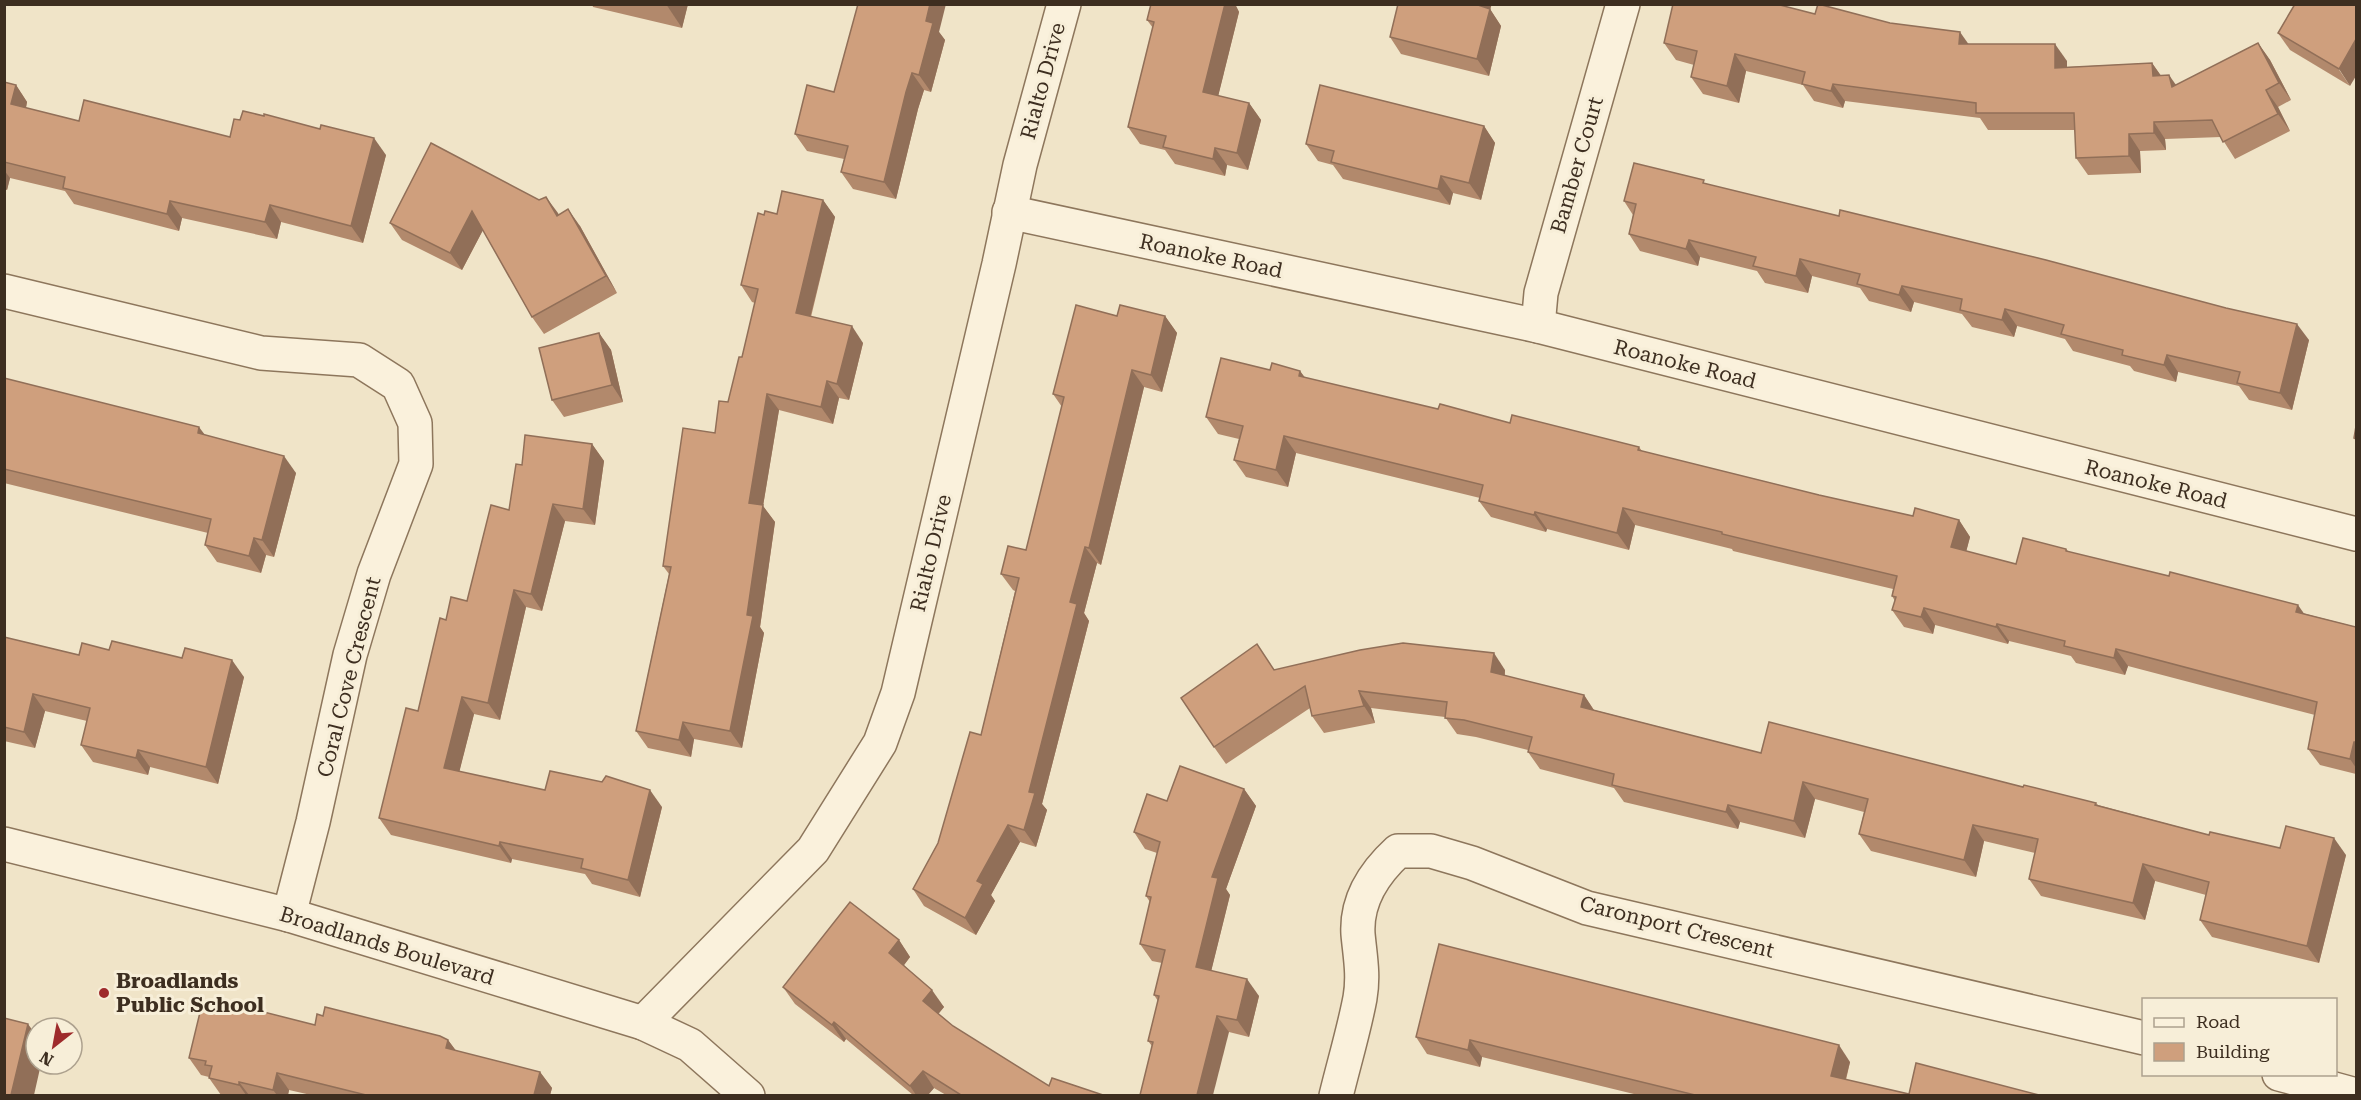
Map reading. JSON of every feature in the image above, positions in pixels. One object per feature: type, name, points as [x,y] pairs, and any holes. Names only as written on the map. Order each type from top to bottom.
[{"type":"street","name":"Rialto Drive","points":[[643,1023],[813,850],[880,743],[898,693],[999,264],[1009,212],[1064,4]]},
{"type":"street","name":"Bamber Court","points":[[1538,326],[1541,293],[1623,4]]},
{"type":"street","name":"Roanoke Road","points":[[1009,212],[1538,326],[2356,534]]},
{"type":"street","name":"Coral Cove Crescent","points":[[4,291],[261,353],[359,360],[398,385],[414,423],[416,464],[374,574],[351,655],[289,915]]},
{"type":"street","name":"Broadlands Boulevard","points":[[4,844],[289,915],[643,1023],[690,1046],[748,1095]]},
{"type":"street","name":"Caronport Crescent","points":[[1336,1095],[1360,997],[1363,971],[1358,914],[1368,886],[1381,867],[1398,850],[1431,851],[1472,863],[1587,908],[2142,1038]]},
{"type":"street","points":[[2286,1076],[2356,1095]]},
{"type":"building","points":[[858,4],[930,4],[926,21],[933,23],[919,75],[912,73],[906,92],[884,182],[841,172],[848,146],[795,134],[807,85],[834,92]]},
{"type":"building","points":[[1151,4],[1225,4],[1203,92],[1249,103],[1237,153],[1215,148],[1213,159],[1163,147],[1166,136],[1128,127],[1154,22],[1147,20]]},
{"type":"building","points":[[1398,4],[1475,4],[1490,9],[1477,59],[1390,37]]},
{"type":"building","points":[[1673,4],[1776,4],[1815,14],[1818,4],[1890,23],[1960,32],[1959,44],[2055,44],[2055,68],[2152,63],[2153,76],[2169,75],[2172,87],[2258,43],[2279,83],[2266,90],[2278,114],[2223,142],[2212,120],[2154,122],[2154,133],[2129,134],[2129,156],[2076,158],[2074,113],[1976,113],[1976,103],[1833,84],[1831,91],[1802,84],[1805,72],[1735,54],[1727,86],[1691,77],[1697,51],[1664,43]]},
{"type":"building","points":[[2295,4],[2356,4],[2356,39],[2339,69],[2278,33]]},
{"type":"building","points":[[4,82],[16,85],[11,104],[79,121],[84,100],[230,137],[234,119],[240,120],[243,111],[264,116],[264,114],[320,129],[321,125],[374,138],[351,226],[270,205],[265,222],[170,201],[167,214],[63,188],[65,177],[4,162]]},
{"type":"building","points":[[1320,85],[1484,126],[1469,183],[1441,176],[1438,189],[1331,162],[1334,151],[1306,144]]},
{"type":"building","points":[[431,143],[539,200],[546,197],[557,216],[568,209],[606,276],[532,317],[472,211],[450,253],[390,223]]},
{"type":"building","points":[[1634,163],[1704,180],[1703,183],[1839,216],[1840,210],[2297,324],[2280,393],[2237,383],[2240,372],[2167,355],[2164,365],[2122,355],[2123,350],[2061,334],[2064,325],[2005,309],[2002,320],[1960,310],[1962,299],[1902,286],[1899,295],[1857,284],[1860,274],[1800,259],[1796,276],[1753,266],[1756,257],[1689,240],[1686,249],[1629,234],[1636,204],[1624,201]]},
{"type":"building","points":[[782,191],[823,200],[796,313],[852,326],[837,384],[827,381],[821,407],[767,394],[749,503],[763,505],[747,615],[753,616],[730,731],[683,722],[679,740],[636,731],[671,567],[663,566],[683,428],[715,433],[719,401],[728,402],[739,357],[742,357],[758,289],[741,285],[758,213],[764,215],[765,211],[777,214]]},
{"type":"building","points":[[1076,305],[1117,316],[1120,305],[1165,316],[1151,375],[1132,370],[1089,548],[1085,547],[1070,602],[1077,604],[1029,792],[1035,793],[1024,830],[1008,825],[977,881],[983,884],[965,918],[913,889],[938,843],[970,732],[981,735],[1019,578],[1001,574],[1008,546],[1026,550],[1064,397],[1053,394]]},
{"type":"building","points":[[599,333],[612,385],[552,400],[539,348]]},
{"type":"building","points":[[1221,358],[1270,370],[1272,363],[1300,371],[1299,376],[1438,409],[1440,404],[1510,423],[1512,415],[1639,447],[1638,450],[1913,516],[1915,508],[1959,520],[1951,547],[2016,564],[2023,538],[2066,549],[2066,551],[2169,576],[2170,572],[2298,605],[2296,612],[2356,627],[2356,742],[2354,742],[2350,759],[2308,749],[2317,702],[2116,649],[2114,658],[2064,646],[2065,641],[1997,624],[1996,627],[1924,608],[1921,617],[1892,610],[1896,597],[1892,596],[1897,576],[1722,534],[1722,532],[1623,508],[1617,533],[1535,512],[1534,515],[1479,501],[1483,485],[1284,436],[1276,470],[1234,460],[1243,426],[1206,417]]},
{"type":"building","points":[[4,378],[199,427],[198,433],[284,456],[262,540],[254,538],[249,556],[205,545],[211,519],[4,469]]},
{"type":"building","points":[[525,435],[592,444],[583,509],[553,504],[531,594],[514,590],[488,703],[462,697],[444,768],[545,790],[550,771],[602,782],[606,776],[650,790],[628,880],[581,868],[583,859],[500,842],[499,846],[379,818],[406,708],[418,711],[440,618],[446,620],[451,597],[467,601],[491,505],[509,510],[516,464],[522,465]]},
{"type":"building","points":[[4,637],[79,655],[82,643],[109,650],[112,641],[182,658],[185,648],[232,660],[206,767],[138,750],[136,758],[81,745],[90,708],[33,694],[24,732],[4,727]]},
{"type":"building","points":[[1403,643],[1494,653],[1491,672],[1584,695],[1581,707],[1761,753],[1769,722],[2023,787],[2024,785],[2096,803],[2095,805],[2209,835],[2210,832],[2280,848],[2286,826],[2334,838],[2307,946],[2200,920],[2209,882],[2143,864],[2133,903],[2029,879],[2038,839],[1973,825],[1964,860],[1859,834],[1868,799],[1803,782],[1794,821],[1728,805],[1726,812],[1612,785],[1614,774],[1528,752],[1532,737],[1464,720],[1445,718],[1447,702],[1359,691],[1364,706],[1312,716],[1305,686],[1214,747],[1181,698],[1257,644],[1274,670],[1360,650]]},
{"type":"building","points":[[1180,766],[1244,789],[1212,877],[1218,878],[1196,967],[1247,979],[1237,1020],[1217,1016],[1197,1095],[1140,1095],[1153,1042],[1148,1041],[1159,996],[1154,995],[1165,950],[1140,944],[1151,897],[1146,896],[1160,842],[1134,832],[1147,794],[1167,801]]},
{"type":"building","points":[[850,902],[899,940],[889,953],[932,990],[923,1001],[953,1026],[1049,1086],[1052,1078],[1103,1095],[961,1095],[923,1071],[910,1086],[834,1022],[832,1025],[783,987]]},
{"type":"building","points":[[1439,944],[1839,1045],[1831,1076],[1909,1094],[1916,1063],[2039,1095],[1695,1095],[1470,1040],[1468,1050],[1416,1037]]},
{"type":"building","points":[[202,1004],[219,1009],[220,1006],[251,1013],[252,1009],[315,1025],[317,1014],[323,1016],[325,1007],[440,1036],[448,1040],[446,1048],[540,1072],[534,1095],[366,1095],[277,1073],[273,1090],[239,1082],[239,1085],[209,1078],[212,1066],[205,1065],[206,1061],[189,1058]]},
{"type":"building","points":[[4,1018],[24,1023],[24,1041],[11,1095],[4,1095]]},
{"type":"place","name":"Broadlands Public School","points":[[104,993]]}]
